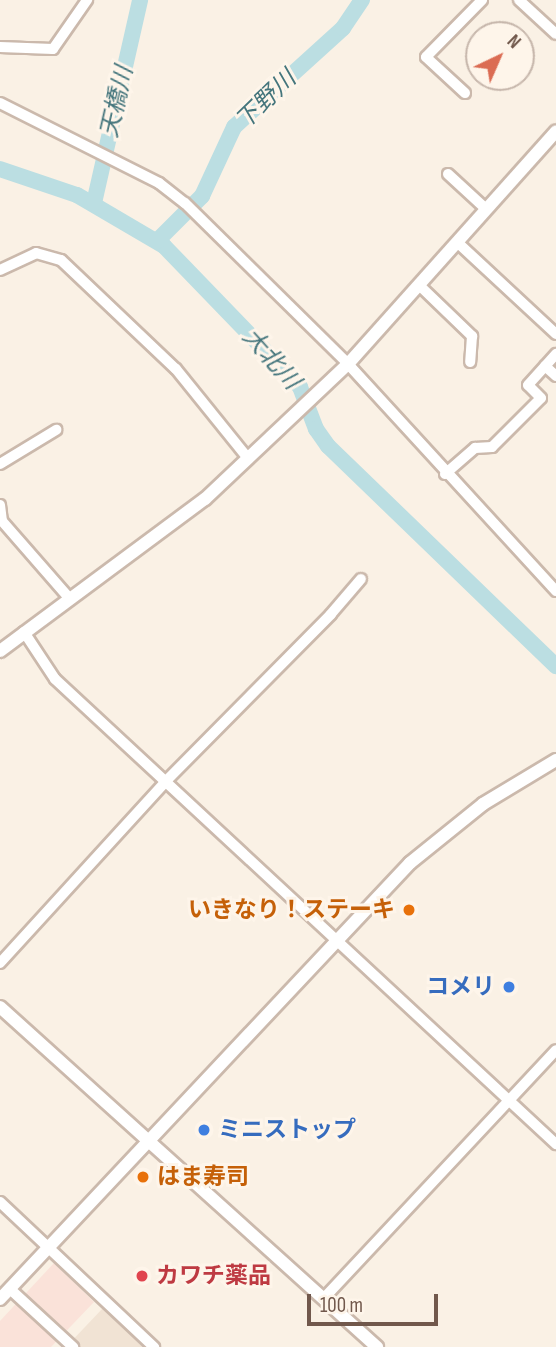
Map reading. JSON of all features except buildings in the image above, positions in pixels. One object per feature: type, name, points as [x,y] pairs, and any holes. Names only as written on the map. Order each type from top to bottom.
[{"type":"street","points":[[0,47],[53,49],[87,0]]},
{"type":"street","points":[[465,93],[426,57],[482,0]]},
{"type":"street","points":[[519,0],[556,34]]},
{"type":"street","points":[[0,103],[159,183],[189,207],[345,366],[556,591]]},
{"type":"street","points":[[0,651],[205,499],[345,366],[556,131]]},
{"type":"street","points":[[448,174],[486,209]]},
{"type":"street","points":[[457,242],[556,334]]},
{"type":"street","points":[[0,270],[36,253],[61,260],[176,369],[251,454]]},
{"type":"street","points":[[419,285],[472,336],[470,362]]},
{"type":"street","points":[[445,474],[475,448],[492,447],[541,398],[528,385],[556,354]]},
{"type":"street","points":[[545,366],[556,376]]},
{"type":"street","points":[[0,464],[56,429]]},
{"type":"street","points":[[0,505],[2,522],[70,599]]},
{"type":"street","points":[[0,963],[167,780],[331,614],[360,579]]},
{"type":"street","points":[[23,632],[55,679],[167,780],[556,1144]]},
{"type":"street","points":[[0,1299],[335,940],[431,844],[483,804],[556,760]]},
{"type":"street","points":[[0,1007],[325,1297],[377,1347]]},
{"type":"street","points":[[325,1297],[507,1098],[556,1050]]},
{"type":"street","points":[[0,1202],[154,1347]]},
{"type":"street","points":[[10,1289],[67,1345]]},
{"type":"shaded area","points":[[54,1263],[94,1302],[51,1347],[0,1347],[0,1321]]},
{"type":"shaded area","points":[[103,1308],[143,1347],[66,1347]]},
{"type":"waterway","name":"天橋川","points":[[94,203],[140,0]]},
{"type":"waterway","name":"下野川","points":[[157,241],[202,196],[234,127],[343,28],[362,0]]},
{"type":"waterway","name":"大北川","points":[[0,169],[77,195],[164,246],[300,387],[316,429],[328,446],[556,666]]},
{"type":"place","name":"いきなり！ステーキ","points":[[409,910]]},
{"type":"place","name":"コメリ","points":[[509,987]]},
{"type":"place","name":"ミニストップ","points":[[204,1130]]},
{"type":"place","name":"はま寿司","points":[[143,1177]]},
{"type":"place","name":"カワチ薬品","points":[[142,1276]]}]
